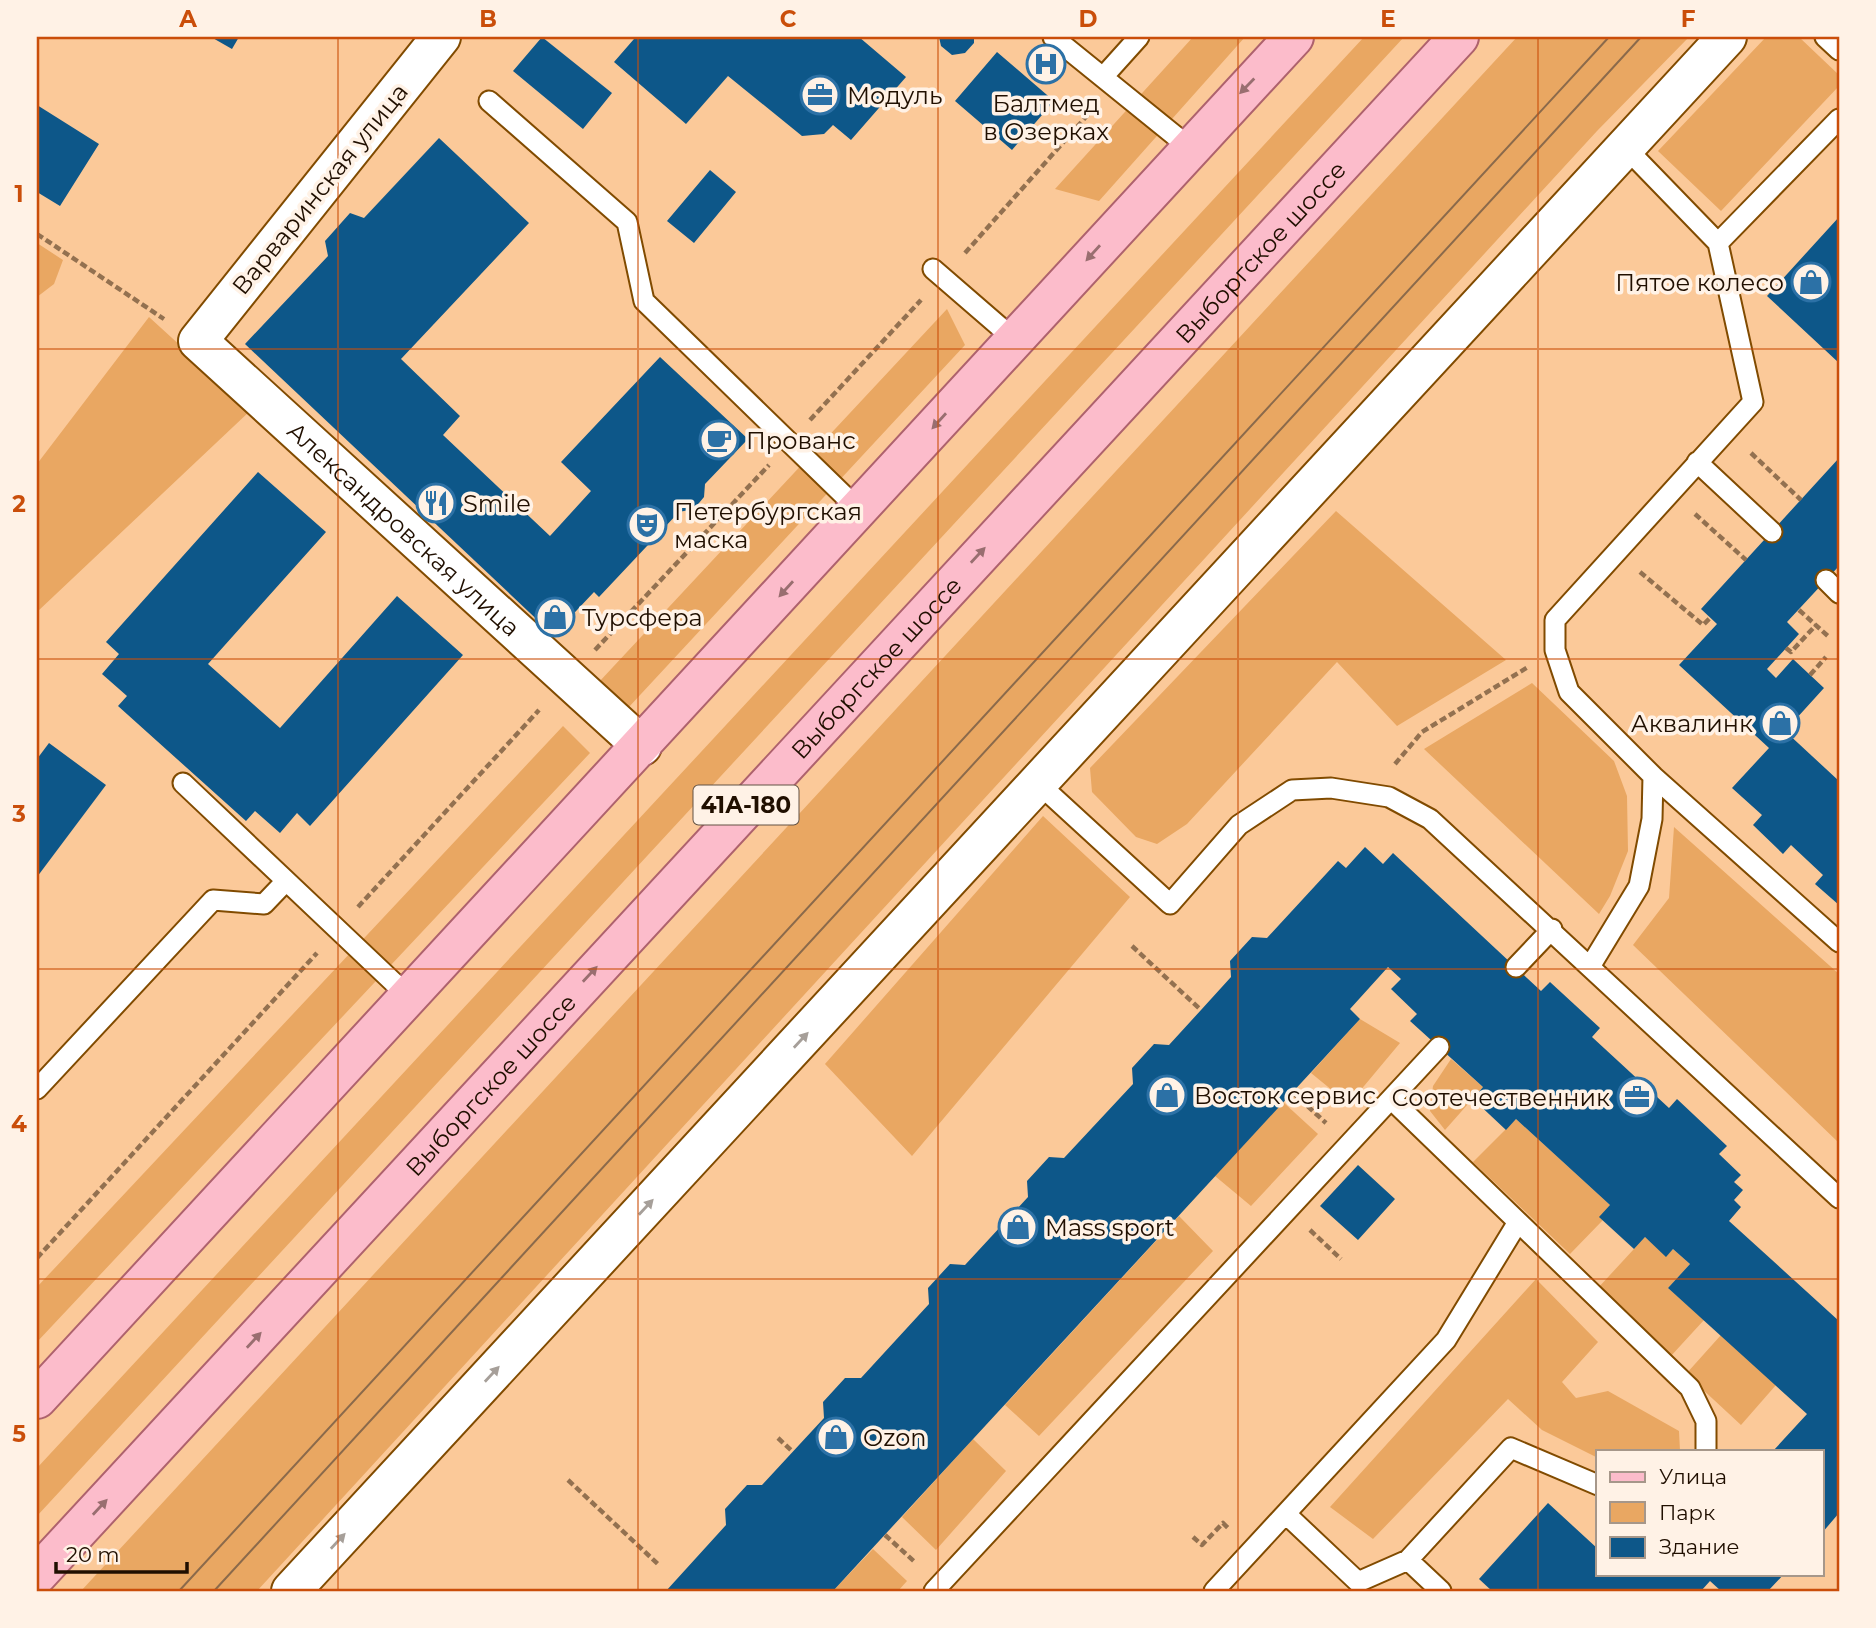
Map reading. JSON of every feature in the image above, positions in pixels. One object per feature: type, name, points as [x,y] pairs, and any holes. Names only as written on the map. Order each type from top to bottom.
[{"type":"main road","points":[[37,1399],[642,746],[1189,147],[1294,37]]},
{"type":"main road","name":"Выборгское шоссе","points":[[37,1575],[1459,37]]},
{"type":"street","name":"Варваринская улица","points":[[198,341],[441,37]]},
{"type":"street","points":[[291,1591],[1727,37]]},
{"type":"street","name":"Александровская улица","points":[[198,341],[642,746]]},
{"type":"lane","points":[[1053,37],[1189,147]]},
{"type":"lane","points":[[1103,77],[1139,37]]},
{"type":"lane","points":[[1825,37],[1839,50]]},
{"type":"lane","points":[[489,101],[627,222],[644,301],[858,509]]},
{"type":"lane","points":[[1718,243],[1839,119]]},
{"type":"lane","points":[[1624,146],[1718,243],[1754,402],[1555,620],[1555,650],[1569,692],[1653,776],[1839,942]]},
{"type":"lane","points":[[933,269],[1014,339]]},
{"type":"lane","points":[[1697,462],[1772,532]]},
{"type":"lane","points":[[1591,965],[1639,886],[1652,819],[1653,776]]},
{"type":"lane","points":[[183,783],[409,997]]},
{"type":"lane","points":[[1038,783],[1170,904],[1239,824],[1292,790],[1331,788],[1389,797],[1430,819],[1591,965],[1839,1198]]},
{"type":"lane","points":[[37,1089],[213,900],[264,904],[286,880]]},
{"type":"lane","points":[[1516,967],[1552,929]]},
{"type":"lane","points":[[937,1588],[1439,1047]]},
{"type":"lane","points":[[1392,1100],[1690,1388],[1706,1421],[1706,1450]]},
{"type":"lane","points":[[1214,1591],[1446,1340],[1518,1222]]},
{"type":"lane","points":[[1287,1515],[1358,1582],[1408,1560],[1511,1448],[1596,1484]]},
{"type":"lane","points":[[1408,1560],[1441,1591]]},
{"type":"path","points":[[37,234],[198,341]]},
{"type":"path","points":[[1727,430],[1801,500]]},
{"type":"path","points":[[1671,492],[1746,561]]},
{"type":"path","points":[[1617,551],[1703,625],[1711,617]]},
{"type":"path","points":[[1799,610],[1829,637]]},
{"type":"path","points":[[1786,648],[1791,652],[1816,625]]},
{"type":"path","points":[[1370,794],[1422,732],[1555,650]]},
{"type":"path","points":[[1810,675],[1826,657]]},
{"type":"path","points":[[1132,946],[1201,1010]]},
{"type":"path","points":[[1292,1092],[1350,1144]]},
{"type":"path","points":[[1288,1211],[1341,1259]]},
{"type":"path","points":[[778,1438],[793,1452]]},
{"type":"path","points":[[568,1480],[660,1566]]},
{"type":"path","points":[[1193,1537],[1202,1545],[1223,1524]]},
{"type":"path","points":[[885,1535],[937,1588]]},
{"type":"green space","points":[[1193,37],[1245,37],[1099,201],[1055,189]]},
{"type":"green space","points":[[1364,37],[1404,37],[37,1516],[37,1468]]},
{"type":"green space","points":[[1517,37],[1689,37],[1597,131],[257,1591],[81,1591]]},
{"type":"green space","points":[[1766,37],[1799,37],[1839,75],[1839,86],[1721,211],[1658,151]]},
{"type":"green space","points":[[37,243],[63,260],[54,284],[37,297]]},
{"type":"green space","points":[[947,309],[965,345],[628,708],[599,682]]},
{"type":"green space","points":[[149,317],[251,410],[37,612],[37,464]]},
{"type":"green space","points":[[1336,511],[1506,660],[1397,726],[1337,662],[1187,824],[1157,844],[1136,837],[1092,792],[1090,768]]},
{"type":"green space","points":[[1532,683],[1614,761],[1627,796],[1628,851],[1610,896],[1599,914],[1424,749]]},
{"type":"green space","points":[[563,726],[590,753],[37,1342],[37,1287]]},
{"type":"green space","points":[[1043,816],[1130,897],[912,1156],[825,1064]]},
{"type":"green space","points":[[1674,827],[1839,974],[1839,1143],[1633,945],[1669,898]]},
{"type":"green space","points":[[1360,1019],[1400,1043],[1349,1104],[1311,1073]]},
{"type":"green space","points":[[1451,1059],[1483,1087],[1445,1130],[1430,1111],[1433,1086]]},
{"type":"green space","points":[[1283,1102],[1318,1134],[1251,1206],[1215,1176]]},
{"type":"green space","points":[[1516,1119],[1610,1205],[1603,1220],[1570,1254],[1473,1162]]},
{"type":"green space","points":[[1179,1216],[1213,1251],[1039,1436],[1005,1405]]},
{"type":"green space","points":[[1645,1237],[1666,1256],[1673,1249],[1690,1264],[1668,1288],[1704,1320],[1670,1357],[1598,1288]]},
{"type":"green space","points":[[1536,1279],[1598,1342],[1562,1382],[1576,1398],[1608,1391],[1679,1431],[1680,1450],[1596,1450],[1596,1457],[1542,1430],[1508,1399],[1373,1539],[1330,1507]]},
{"type":"green space","points":[[1721,1335],[1776,1385],[1741,1425],[1686,1374]]},
{"type":"green space","points":[[973,1439],[1006,1471],[936,1550],[902,1517]]},
{"type":"green space","points":[[873,1549],[907,1581],[898,1591],[833,1591]]},
{"type":"building","points":[[211,37],[239,37],[232,49]]},
{"type":"building","points":[[542,37],[612,93],[583,129],[513,71]]},
{"type":"building","name":"Модуль","points":[[631,37],[859,37],[906,77],[851,140],[833,125],[824,134],[802,136],[728,76],[686,124],[614,62],[634,39]]},
{"type":"building","points":[[939,37],[974,37],[974,43],[965,53],[952,55],[941,46]]},
{"type":"building","points":[[997,52],[1054,101],[1012,150],[955,101]]},
{"type":"building","points":[[37,105],[99,144],[60,206],[37,192]]},
{"type":"building","points":[[439,138],[529,223],[401,359],[460,416],[443,435],[550,536],[591,491],[561,462],[660,357],[748,439],[705,484],[704,497],[694,509],[679,512],[599,597],[594,592],[560,628],[547,629],[245,344],[328,256],[325,241],[350,213],[364,218]]},
{"type":"building","points":[[710,170],[736,192],[694,243],[667,221]]},
{"type":"building","points":[[1839,217],[1839,363],[1767,296]]},
{"type":"building","points":[[1839,458],[1839,566],[1787,622],[1799,634],[1767,669],[1776,678],[1793,659],[1824,688],[1785,731],[1839,781],[1839,905],[1815,884],[1823,875],[1791,845],[1783,854],[1753,825],[1762,815],[1732,788],[1769,748],[1679,665],[1717,624],[1701,609]]},
{"type":"building","points":[[258,472],[326,532],[208,664],[280,728],[397,596],[463,655],[310,826],[297,813],[280,833],[255,811],[246,821],[118,706],[127,696],[102,674],[119,654],[106,642]]},
{"type":"building","points":[[49,743],[106,785],[37,877],[37,759]]},
{"type":"building","points":[[1365,847],[1383,864],[1393,853],[1541,991],[1550,982],[1600,1028],[1592,1037],[1669,1108],[1677,1099],[1727,1146],[1719,1154],[1741,1175],[1734,1182],[1743,1190],[1734,1200],[1741,1207],[1729,1221],[1839,1321],[1839,1513],[1824,1531],[1824,1450],[1774,1450],[1807,1414],[1668,1288],[1690,1264],[1673,1249],[1666,1257],[1645,1237],[1634,1249],[1599,1217],[1610,1205],[1516,1119],[1506,1130],[1473,1099],[1483,1087],[1410,1021],[1417,1014],[1391,989],[1401,979],[1388,967],[1350,1009],[1360,1019],[833,1591],[666,1591],[726,1525],[725,1509],[747,1485],[762,1485],[824,1418],[823,1402],[845,1378],[861,1378],[929,1304],[928,1288],[950,1264],[965,1265],[1028,1197],[1027,1181],[1049,1157],[1064,1158],[1133,1084],[1132,1068],[1154,1044],[1169,1045],[1231,977],[1230,961],[1252,937],[1267,938],[1338,861],[1346,868]]},
{"type":"building","points":[[1358,1165],[1395,1199],[1358,1240],[1320,1206]]},
{"type":"building","points":[[1548,1503],[1596,1547],[1596,1576],[1782,1576],[1768,1591],[1721,1591],[1710,1581],[1701,1591],[1492,1591],[1479,1579]]},
{"type":"tram line","points":[[179,1591],[1609,37]]},
{"type":"tram line","points":[[214,1591],[1641,37]]},
{"type":"place","name":"Балтмед в Озерках","points":[[1046,64]]},
{"type":"place","name":"Модуль","points":[[820,95]]},
{"type":"place","name":"Пятое колесо","points":[[1811,282]]},
{"type":"place","name":"Прованс","points":[[719,440]]},
{"type":"place","name":"Smile","points":[[436,503]]},
{"type":"place","name":"Петербургская маска","points":[[647,525]]},
{"type":"place","name":"Турсфера","points":[[555,617]]},
{"type":"place","name":"Аквалинк","points":[[1780,723]]},
{"type":"place","name":"Восток сервис","points":[[1167,1095]]},
{"type":"place","name":"Соотечественник","points":[[1637,1097]]},
{"type":"place","name":"Mass sport","points":[[1018,1227]]},
{"type":"place","name":"Ozon","points":[[836,1437]]}]
